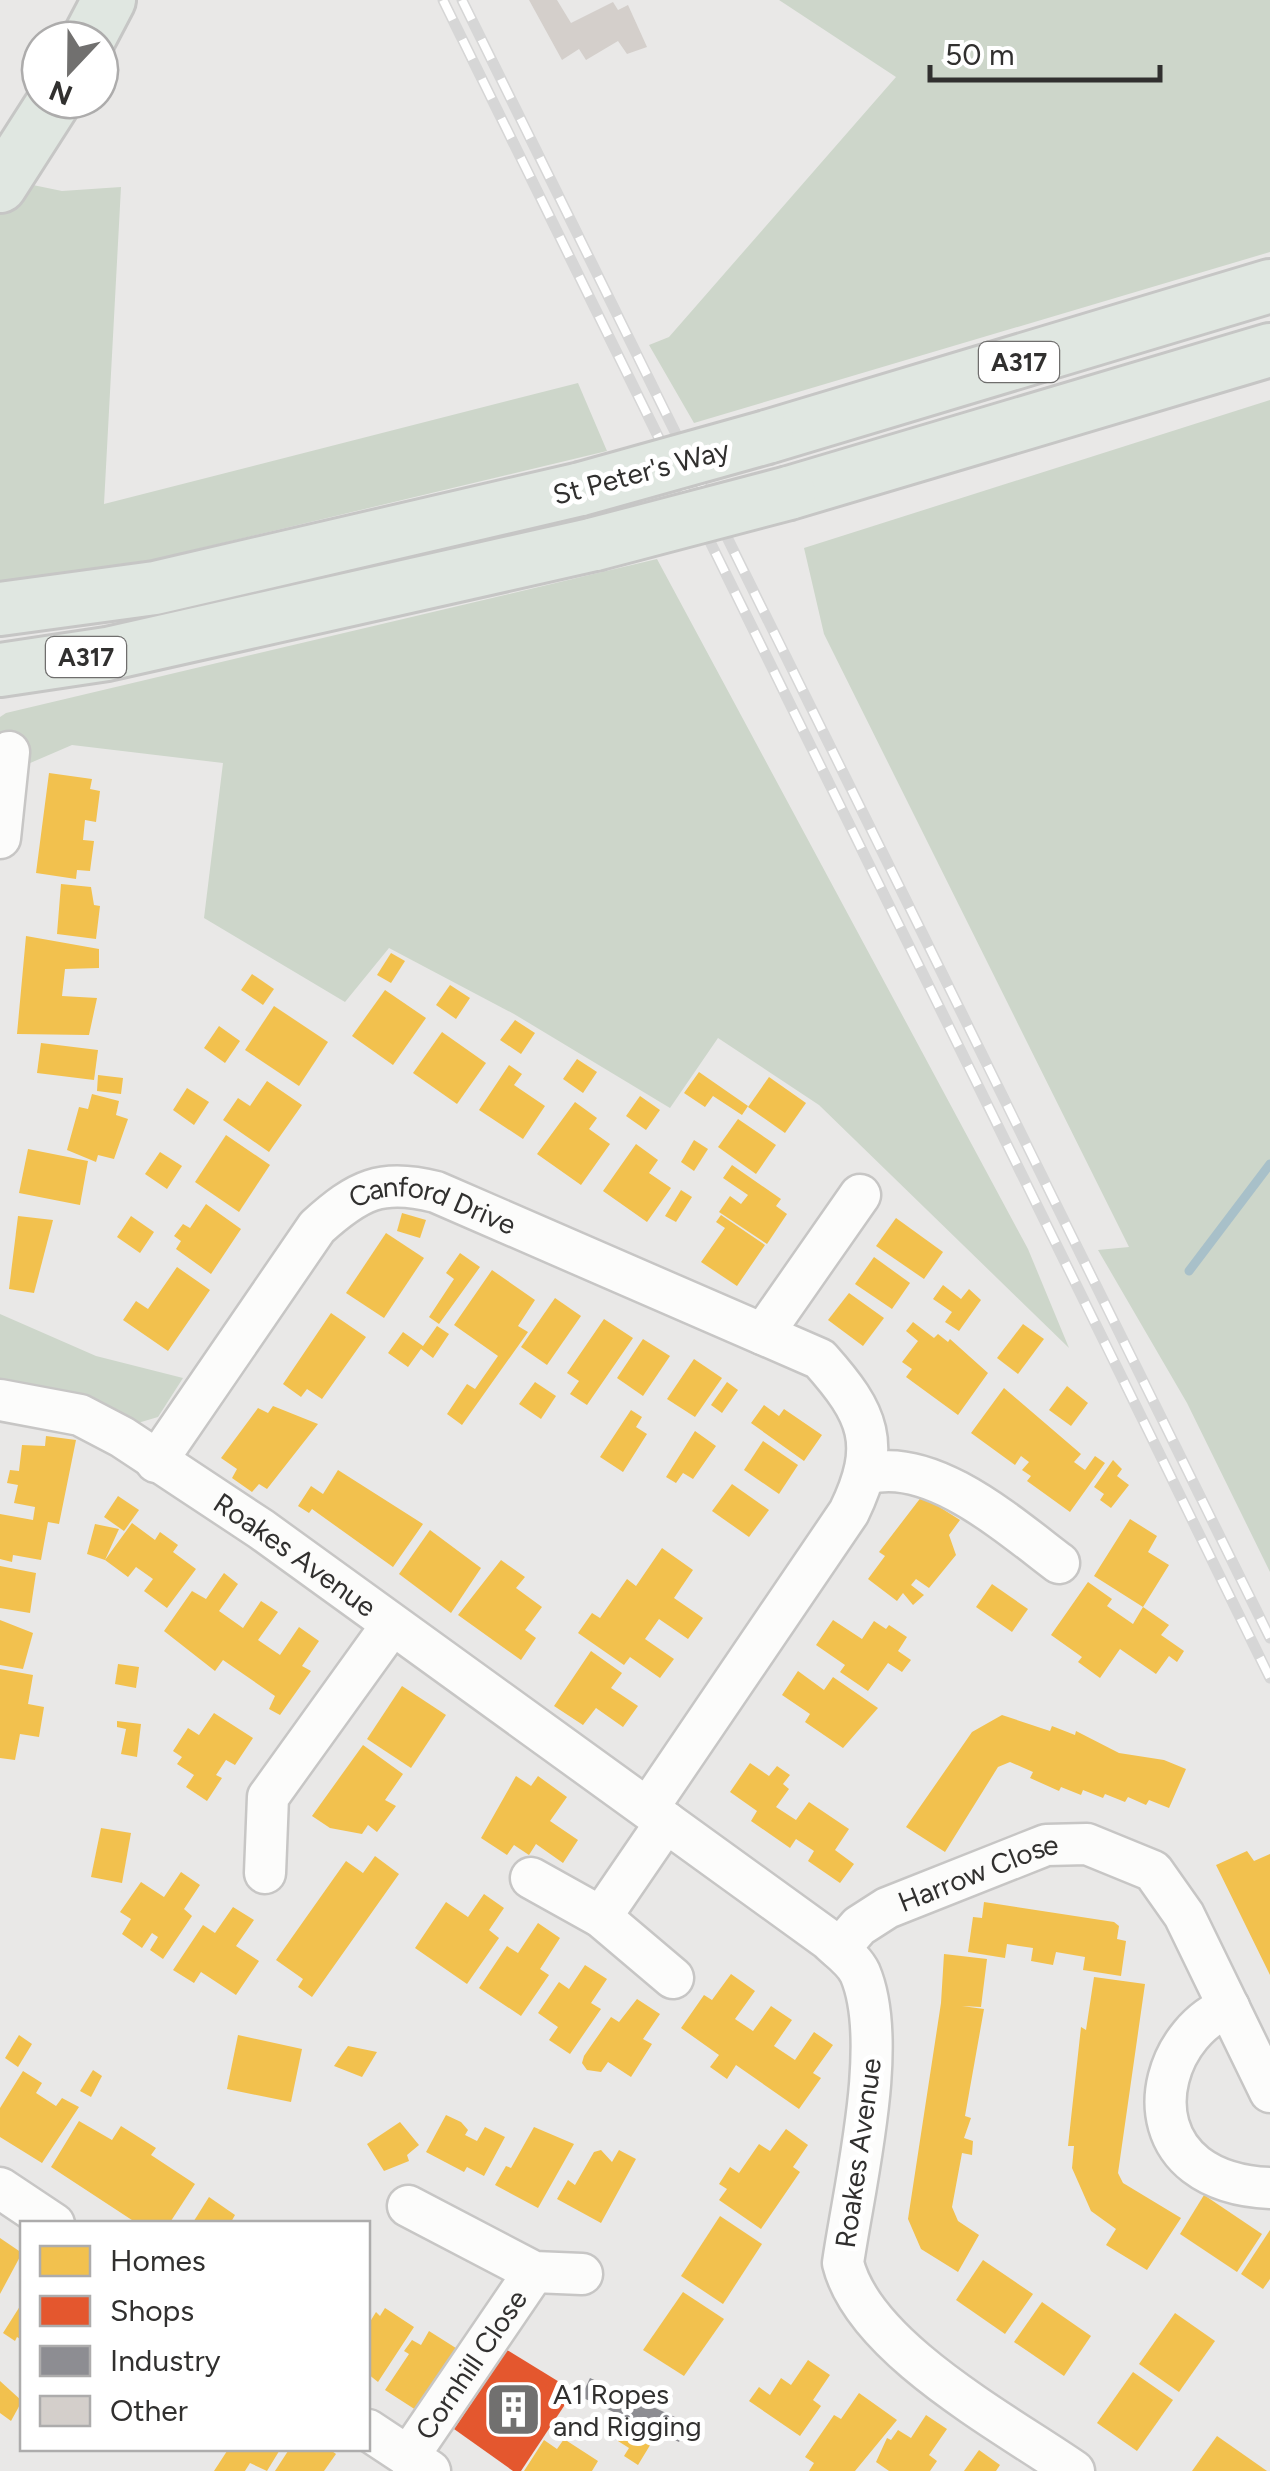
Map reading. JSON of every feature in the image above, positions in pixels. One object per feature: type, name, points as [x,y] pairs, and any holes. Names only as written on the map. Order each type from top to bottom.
[{"type":"main road","points":[[0,186],[42,120]]},
{"type":"main road","name":"St Peter's Way","points":[[0,609],[155,588],[580,489],[1270,286]]},
{"type":"main road","name":"St Peter's Way","points":[[0,670],[107,654],[595,544],[789,493],[1270,350]]},
{"type":"main road","points":[[0,690],[107,654]]},
{"type":"street","points":[[0,838],[9,752]]},
{"type":"street","name":"Canford Drive","points":[[156,1462],[317,1227],[348,1200],[374,1188],[406,1184],[436,1192],[820,1360],[860,1408],[867,1474]]},
{"type":"street","points":[[763,1334],[839,1209]]},
{"type":"street","name":"Roakes Avenue","points":[[0,1400],[80,1415],[261,1529],[657,1815],[858,1968],[868,1997],[874,2040],[843,2263],[850,2290],[871,2320],[897,2346],[1074,2471]]},
{"type":"street","points":[[601,1917],[657,1815],[849,1512],[867,1474],[894,1470],[932,1477],[1032,1558]]},
{"type":"street","points":[[265,1872],[268,1797],[391,1626]]},
{"type":"street","name":"Harrow Close","points":[[839,1950],[859,1926],[887,1908],[1046,1845],[1088,1844],[1153,1871],[1184,1915],[1270,2092]]},
{"type":"street","points":[[531,1878],[601,1917],[673,1978]]},
{"type":"street","points":[[1229,2007],[1197,2024],[1182,2041],[1169,2070],[1167,2106],[1172,2133],[1195,2164],[1229,2181],[1270,2188]]},
{"type":"street","points":[[0,2188],[50,2221]]},
{"type":"street","name":"Cornhill Close","points":[[408,2206],[534,2272],[582,2274]]},
{"type":"street","name":"Cornhill Close","points":[[419,2464],[534,2272]]},
{"type":"street","points":[[370,2431],[419,2464]]},
{"type":"shaded area","points":[[779,0],[1270,0],[1270,252],[694,423],[649,345],[669,337],[896,77]]},
{"type":"shaded area","points":[[28,184],[62,191],[121,187],[104,504],[578,383],[607,451],[43,586],[0,584],[0,214]]},
{"type":"shaded area","points":[[1270,400],[1270,1572],[1187,1403],[1098,1250],[1129,1247],[824,634],[804,548]]},
{"type":"shaded area","points":[[657,559],[1028,1249],[1069,1348],[819,1105],[718,1038],[670,1108],[514,1014],[389,948],[345,1002],[204,918],[223,763],[72,745],[0,776],[0,717],[6,713]]},
{"type":"shaded area","points":[[0,1314],[96,1356],[183,1378],[158,1417],[131,1425],[0,1382]]},
{"type":"building: Homes","points":[[49,773],[92,779],[90,789],[100,791],[96,822],[85,820],[83,840],[94,841],[90,871],[77,870],[76,879],[36,873]]},
{"type":"building: Homes","points":[[61,884],[91,887],[94,905],[100,906],[96,939],[57,934]]},
{"type":"building: Homes","points":[[26,936],[99,949],[99,968],[65,969],[62,996],[97,998],[89,1035],[17,1034]]},
{"type":"building: Homes","points":[[391,953],[405,961],[391,983],[377,975]]},
{"type":"building: Homes","points":[[252,974],[274,989],[263,1005],[241,990]]},
{"type":"building: Homes","points":[[450,985],[470,998],[456,1019],[436,1005]]},
{"type":"building: Homes","points":[[385,990],[426,1018],[393,1065],[352,1036]]},
{"type":"building: Homes","points":[[274,1006],[328,1042],[299,1086],[245,1050]]},
{"type":"building: Homes","points":[[515,1020],[535,1033],[521,1054],[500,1040]]},
{"type":"building: Homes","points":[[219,1026],[240,1041],[225,1063],[204,1048]]},
{"type":"building: Homes","points":[[442,1032],[486,1063],[457,1104],[413,1073]]},
{"type":"building: Homes","points":[[41,1043],[98,1050],[94,1080],[37,1073]]},
{"type":"building: Homes","points":[[577,1059],[597,1072],[583,1093],[563,1079]]},
{"type":"building: Homes","points":[[509,1065],[522,1074],[514,1085],[545,1106],[523,1139],[479,1110]]},
{"type":"building: Homes","points":[[699,1072],[748,1106],[742,1115],[713,1096],[705,1107],[684,1093]]},
{"type":"building: Homes","points":[[98,1075],[123,1078],[121,1094],[97,1091]]},
{"type":"building: Homes","points":[[769,1077],[806,1103],[785,1133],[748,1107]]},
{"type":"building: Homes","points":[[267,1081],[302,1105],[269,1152],[223,1120],[238,1098],[250,1106]]},
{"type":"building: Homes","points":[[187,1088],[209,1102],[194,1125],[173,1110]]},
{"type":"building: Homes","points":[[92,1094],[119,1101],[116,1115],[128,1119],[114,1159],[98,1155],[96,1162],[67,1150],[79,1107],[88,1109]]},
{"type":"building: Homes","points":[[640,1096],[660,1110],[646,1130],[626,1116]]},
{"type":"building: Homes","points":[[575,1102],[597,1118],[589,1129],[610,1144],[581,1185],[537,1154]]},
{"type":"building: Homes","points":[[738,1119],[776,1145],[756,1174],[718,1147]]},
{"type":"building: Homes","points":[[226,1135],[270,1165],[239,1212],[195,1182]]},
{"type":"building: Homes","points":[[694,1140],[708,1149],[694,1171],[681,1162]]},
{"type":"building: Homes","points":[[636,1144],[658,1160],[649,1173],[671,1188],[647,1222],[603,1191]]},
{"type":"building: Homes","points":[[28,1149],[88,1161],[80,1205],[19,1193]]},
{"type":"building: Homes","points":[[160,1152],[182,1166],[167,1189],[145,1174]]},
{"type":"building: Homes","points":[[732,1165],[781,1199],[776,1206],[787,1214],[767,1244],[719,1212],[730,1196],[741,1204],[748,1195],[723,1178]]},
{"type":"building: Homes","points":[[681,1190],[692,1197],[676,1222],[665,1216]]},
{"type":"building: Homes","points":[[206,1204],[241,1229],[211,1274],[176,1249],[181,1241],[174,1236],[183,1224],[190,1228]]},
{"type":"building: Homes","points":[[402,1213],[426,1220],[420,1238],[397,1231]]},
{"type":"building: Homes","points":[[721,1215],[765,1245],[737,1286],[701,1262],[725,1228],[716,1222]]},
{"type":"building: Homes","points":[[18,1216],[53,1220],[34,1293],[9,1289]]},
{"type":"building: Homes","points":[[131,1216],[154,1232],[140,1253],[117,1237]]},
{"type":"building: Homes","points":[[896,1218],[943,1252],[924,1279],[876,1246]]},
{"type":"building: Homes","points":[[386,1233],[424,1258],[384,1318],[346,1293]]},
{"type":"building: Homes","points":[[460,1253],[480,1267],[439,1324],[429,1317],[454,1279],[446,1273]]},
{"type":"building: Homes","points":[[874,1257],[910,1283],[892,1309],[855,1284]]},
{"type":"building: Homes","points":[[177,1267],[210,1290],[168,1351],[123,1320],[136,1301],[148,1309]]},
{"type":"building: Homes","points":[[492,1270],[535,1300],[518,1326],[528,1332],[462,1425],[447,1414],[467,1384],[475,1389],[498,1356],[454,1325]]},
{"type":"building: Homes","points":[[943,1285],[961,1299],[969,1289],[981,1300],[959,1331],[945,1322],[952,1312],[933,1299]]},
{"type":"building: Homes","points":[[849,1293],[884,1318],[863,1346],[828,1320]]},
{"type":"building: Homes","points":[[555,1298],[581,1316],[547,1365],[521,1347]]},
{"type":"building: Homes","points":[[331,1313],[366,1337],[322,1399],[307,1389],[301,1397],[283,1384]]},
{"type":"building: Homes","points":[[604,1319],[633,1338],[587,1405],[570,1394],[579,1381],[567,1373]]},
{"type":"building: Homes","points":[[913,1322],[934,1338],[938,1334],[948,1342],[950,1339],[988,1373],[958,1415],[906,1377],[912,1369],[902,1362],[918,1341],[906,1331]]},
{"type":"building: Homes","points":[[1023,1324],[1044,1339],[1018,1374],[997,1358]]},
{"type":"building: Homes","points":[[437,1326],[449,1334],[433,1358],[421,1349],[408,1367],[388,1353],[403,1332],[423,1346]]},
{"type":"building: Homes","points":[[643,1339],[670,1356],[643,1396],[617,1378]]},
{"type":"building: Homes","points":[[694,1359],[722,1378],[695,1417],[667,1399]]},
{"type":"building: Homes","points":[[535,1382],[556,1396],[541,1419],[519,1404]]},
{"type":"building: Homes","points":[[727,1382],[738,1390],[722,1413],[711,1405]]},
{"type":"building: Homes","points":[[1067,1386],[1088,1403],[1071,1426],[1049,1410]]},
{"type":"building: Homes","points":[[1004,1388],[1081,1454],[1074,1462],[1085,1470],[1095,1456],[1105,1463],[1070,1512],[1027,1481],[1031,1476],[1022,1470],[1029,1462],[1021,1456],[1015,1465],[971,1433]]},
{"type":"building: Homes","points":[[764,1405],[779,1416],[784,1409],[822,1435],[804,1461],[751,1423]]},
{"type":"building: Homes","points":[[273,1406],[318,1424],[267,1489],[259,1484],[252,1492],[232,1478],[237,1469],[221,1458],[258,1408],[268,1413]]},
{"type":"building: Homes","points":[[631,1410],[642,1417],[636,1427],[647,1434],[623,1472],[600,1457]]},
{"type":"building: Homes","points":[[695,1431],[716,1446],[693,1479],[683,1473],[676,1483],[666,1477]]},
{"type":"building: Homes","points":[[46,1436],[76,1440],[59,1524],[48,1522],[41,1560],[13,1555],[12,1562],[0,1559],[0,1514],[33,1520],[35,1507],[14,1503],[18,1485],[7,1483],[10,1470],[19,1471],[22,1445],[45,1446]]},
{"type":"building: Homes","points":[[763,1441],[798,1465],[779,1494],[744,1470]]},
{"type":"building: Homes","points":[[1113,1460],[1122,1469],[1117,1476],[1129,1485],[1111,1508],[1100,1500],[1104,1494],[1094,1487]]},
{"type":"building: Homes","points":[[338,1470],[423,1524],[393,1567],[312,1509],[309,1513],[298,1506],[311,1486],[323,1494]]},
{"type":"building: Homes","points":[[732,1484],[769,1510],[749,1537],[712,1511]]},
{"type":"building: Homes","points":[[118,1496],[139,1510],[124,1531],[104,1517]]},
{"type":"building: Homes","points":[[922,1496],[960,1520],[949,1535],[956,1555],[929,1588],[916,1579],[911,1585],[924,1595],[913,1605],[903,1593],[897,1601],[868,1579],[885,1556],[879,1552]]},
{"type":"building: Homes","points":[[1130,1519],[1157,1536],[1148,1552],[1169,1565],[1143,1607],[1094,1576]]},
{"type":"building: Homes","points":[[132,1523],[155,1540],[160,1532],[178,1545],[173,1552],[196,1569],[167,1608],[144,1591],[153,1579],[136,1567],[128,1577],[105,1560]]},
{"type":"building: Homes","points":[[95,1524],[119,1529],[105,1560],[87,1554]]},
{"type":"building: Homes","points":[[430,1530],[481,1568],[451,1613],[399,1574]]},
{"type":"building: Homes","points":[[662,1548],[693,1570],[674,1598],[703,1618],[688,1639],[659,1619],[645,1639],[674,1659],[660,1678],[630,1657],[624,1665],[578,1633],[592,1613],[600,1618],[627,1579],[636,1586]]},
{"type":"building: Homes","points":[[501,1560],[525,1577],[516,1588],[542,1607],[525,1630],[536,1638],[521,1660],[458,1615]]},
{"type":"building: Homes","points":[[0,1566],[36,1573],[30,1613],[0,1608]]},
{"type":"building: Homes","points":[[224,1573],[238,1584],[219,1611],[243,1628],[261,1601],[278,1612],[258,1640],[280,1655],[299,1627],[319,1641],[302,1666],[311,1671],[280,1715],[269,1709],[275,1696],[223,1660],[215,1671],[164,1631],[192,1591],[206,1599]]},
{"type":"building: Homes","points":[[1088,1582],[1112,1599],[1107,1606],[1133,1624],[1143,1607],[1169,1625],[1161,1635],[1184,1651],[1177,1662],[1169,1656],[1156,1674],[1120,1649],[1100,1678],[1078,1662],[1082,1657],[1051,1635]]},
{"type":"building: Homes","points":[[992,1584],[1028,1609],[1012,1632],[976,1607]]},
{"type":"building: Homes","points":[[0,1620],[33,1633],[23,1669],[0,1665]]},
{"type":"building: Homes","points":[[833,1620],[862,1639],[874,1621],[886,1629],[889,1625],[907,1637],[898,1651],[911,1660],[902,1672],[888,1663],[868,1691],[840,1672],[845,1665],[816,1645]]},
{"type":"building: Homes","points":[[591,1651],[622,1673],[611,1688],[638,1706],[623,1727],[596,1708],[583,1725],[554,1706]]},
{"type":"building: Homes","points":[[118,1664],[139,1667],[136,1688],[115,1684]]},
{"type":"building: Homes","points":[[0,1669],[33,1675],[28,1704],[44,1707],[39,1737],[20,1734],[15,1760],[0,1758]]},
{"type":"building: Homes","points":[[798,1671],[824,1690],[833,1677],[878,1708],[843,1748],[805,1722],[810,1714],[782,1695]]},
{"type":"building: Homes","points":[[402,1686],[446,1715],[411,1768],[367,1739]]},
{"type":"building: Homes","points":[[214,1713],[253,1738],[235,1765],[226,1760],[216,1775],[222,1778],[207,1801],[186,1787],[194,1775],[177,1764],[182,1757],[173,1751],[188,1728],[199,1735]]},
{"type":"building: Homes","points":[[1002,1715],[1050,1731],[1052,1726],[1075,1735],[1076,1731],[1119,1753],[1164,1760],[1186,1769],[1169,1808],[1149,1800],[1146,1805],[1128,1797],[1125,1802],[1083,1790],[1081,1795],[1061,1787],[1059,1791],[1030,1778],[1033,1772],[1010,1762],[998,1767],[945,1852],[906,1827],[972,1732]]},
{"type":"building: Homes","points":[[117,1721],[141,1724],[137,1757],[121,1754],[126,1729],[117,1727]]},
{"type":"building: Homes","points":[[363,1745],[403,1774],[385,1800],[396,1806],[377,1832],[368,1825],[362,1834],[330,1828],[312,1816]]},
{"type":"building: Homes","points":[[750,1763],[769,1776],[777,1766],[790,1775],[783,1784],[789,1789],[776,1807],[796,1820],[809,1802],[849,1829],[835,1850],[854,1864],[840,1883],[808,1861],[814,1851],[796,1839],[790,1848],[751,1821],[757,1811],[730,1792]]},
{"type":"building: Homes","points":[[516,1776],[531,1786],[538,1776],[567,1797],[550,1821],[578,1840],[563,1863],[536,1844],[529,1855],[514,1845],[507,1855],[481,1838]]},
{"type":"building: Homes","points":[[101,1828],[131,1833],[122,1883],[91,1877]]},
{"type":"building: Homes","points":[[1247,1851],[1254,1861],[1270,1854],[1270,1975],[1216,1865]]},
{"type":"building: Homes","points":[[375,1856],[399,1874],[312,1997],[298,1987],[303,1979],[276,1960],[346,1861],[363,1873]]},
{"type":"building: Homes","points":[[181,1872],[200,1885],[184,1909],[192,1916],[163,1959],[150,1950],[158,1937],[152,1933],[142,1948],[122,1934],[131,1919],[120,1912],[141,1882],[164,1897]]},
{"type":"building: Homes","points":[[484,1894],[504,1908],[489,1930],[499,1938],[467,1984],[415,1948],[446,1902],[468,1917]]},
{"type":"building: Homes","points":[[984,1902],[1114,1922],[1119,1926],[1117,1939],[1126,1941],[1121,1976],[1083,1970],[1085,1957],[1056,1952],[1053,1965],[1031,1961],[1033,1948],[1007,1944],[1005,1958],[968,1952],[973,1917],[982,1918]]},
{"type":"building: Homes","points":[[233,1907],[254,1920],[236,1946],[259,1961],[236,1995],[201,1972],[194,1983],[173,1970],[203,1925],[215,1933]]},
{"type":"building: Homes","points":[[538,1923],[560,1938],[540,1969],[549,1975],[521,2016],[479,1988],[507,1946],[518,1953]]},
{"type":"building: Homes","points":[[944,1954],[987,1959],[981,2007],[962,2006],[984,2009],[965,2116],[971,2118],[964,2138],[973,2141],[972,2155],[962,2153],[952,2207],[958,2221],[979,2235],[958,2272],[921,2249],[908,2219],[941,2003]]},
{"type":"building: Homes","points":[[585,1965],[607,1979],[591,2003],[601,2009],[570,2054],[549,2040],[558,2027],[538,2013],[559,1982],[569,1989]]},
{"type":"building: Homes","points":[[731,1974],[755,1991],[735,2019],[753,2031],[771,2006],[792,2020],[774,2046],[795,2060],[814,2032],[833,2045],[813,2073],[821,2078],[799,2109],[736,2065],[727,2079],[710,2067],[719,2055],[681,2028],[704,1995],[712,2000]]},
{"type":"building: Homes","points":[[1094,1977],[1145,1984],[1118,2173],[1123,2183],[1181,2218],[1147,2270],[1106,2245],[1116,2229],[1091,2211],[1072,2168],[1074,2146],[1068,2146],[1081,2027],[1086,2030]]},
{"type":"building: Homes","points":[[637,1999],[660,2014],[643,2039],[652,2044],[631,2077],[608,2062],[601,2072],[587,2070],[582,2063],[584,2056],[611,2017],[619,2022]]},
{"type":"building: Homes","points":[[19,2035],[32,2044],[18,2067],[5,2058]]},
{"type":"building: Homes","points":[[238,2035],[302,2049],[291,2102],[227,2089]]},
{"type":"building: Homes","points":[[348,2046],[377,2052],[362,2077],[334,2066]]},
{"type":"building: Homes","points":[[93,2070],[102,2076],[91,2097],[80,2091]]},
{"type":"building: Homes","points":[[23,2071],[42,2083],[36,2093],[56,2106],[62,2098],[79,2107],[42,2163],[0,2137],[0,2108]]},
{"type":"building: Homes","points":[[446,2115],[461,2122],[468,2130],[465,2135],[477,2141],[485,2127],[505,2137],[484,2176],[467,2167],[464,2172],[426,2152]]},
{"type":"building: Homes","points":[[79,2121],[112,2140],[121,2126],[156,2148],[151,2155],[195,2184],[171,2221],[133,2221],[51,2167]]},
{"type":"building: Homes","points":[[400,2122],[419,2145],[407,2155],[409,2161],[384,2171],[367,2144]]},
{"type":"building: Homes","points":[[534,2127],[574,2144],[538,2208],[495,2185],[506,2166],[511,2168]]},
{"type":"building: Homes","points":[[786,2129],[808,2145],[793,2167],[800,2172],[761,2229],[719,2200],[727,2189],[719,2184],[730,2167],[739,2173],[759,2144],[770,2151]]},
{"type":"building: Homes","points":[[601,2150],[612,2162],[619,2150],[636,2159],[601,2223],[557,2199],[568,2180],[575,2185],[594,2152]]},
{"type":"building: Homes","points":[[1204,2195],[1262,2234],[1237,2272],[1180,2234]]},
{"type":"building: Homes","points":[[209,2197],[235,2215],[232,2221],[194,2221]]},
{"type":"building: Homes","points":[[720,2216],[762,2244],[723,2304],[681,2276]]},
{"type":"building: Homes","points":[[1270,2230],[1270,2279],[1263,2289],[1241,2274]]},
{"type":"building: Homes","points":[[0,2238],[20,2252],[20,2257],[0,2294]]},
{"type":"building: Homes","points":[[983,2260],[1033,2294],[1005,2334],[956,2300]]},
{"type":"building: Homes","points":[[683,2292],[724,2319],[684,2376],[643,2350]]},
{"type":"building: Homes","points":[[1042,2302],[1091,2336],[1064,2376],[1014,2342]]},
{"type":"building: Homes","points":[[20,2306],[20,2339],[15,2341],[3,2333]]},
{"type":"building: Homes","points":[[385,2308],[414,2327],[378,2382],[370,2376],[370,2322],[376,2312],[380,2316]]},
{"type":"building: Homes","points":[[1175,2313],[1215,2341],[1179,2392],[1139,2364]]},
{"type":"building: Homes","points":[[429,2331],[459,2350],[419,2412],[385,2390],[409,2354],[404,2351],[412,2340],[421,2345]]},
{"type":"building: Homes","points":[[808,2360],[830,2375],[813,2400],[821,2406],[800,2436],[749,2401],[759,2387],[770,2395],[781,2378],[791,2385]]},
{"type":"building: Homes","points":[[1133,2372],[1173,2400],[1137,2451],[1097,2423]]},
{"type":"building: Homes","points":[[0,2381],[20,2399],[20,2405],[11,2421],[0,2413]]},
{"type":"building: Homes","points":[[859,2393],[897,2420],[855,2471],[809,2471],[814,2463],[805,2457],[834,2415],[841,2419]]},
{"type":"building: Homes","points":[[926,2415],[947,2429],[929,2455],[937,2461],[930,2471],[889,2471],[876,2462],[887,2438],[891,2440],[898,2430],[911,2438]]},
{"type":"building: Homes","points":[[630,2422],[655,2437],[638,2465],[624,2456],[629,2448],[618,2441]]},
{"type":"building: Homes","points":[[1217,2436],[1267,2471],[1192,2471]]},
{"type":"building: Homes","points":[[564,2439],[598,2461],[592,2471],[524,2471],[544,2440],[557,2449]]},
{"type":"building: Homes","points":[[979,2450],[1000,2465],[996,2471],[964,2471]]},
{"type":"building: Homes","points":[[227,2451],[279,2451],[267,2471],[250,2463],[245,2471],[214,2471]]},
{"type":"building: Homes","points":[[288,2451],[336,2454],[324,2471],[275,2471]]},
{"type":"building: Shops","name":"A1 Ropes and Rigging","points":[[507,2350],[574,2391],[521,2471],[513,2471],[454,2429]]},
{"type":"building: Industry","points":[[590,2378],[688,2423],[679,2442],[581,2397]]},
{"type":"building: Other","points":[[529,0],[557,0],[571,23],[613,2],[618,10],[628,5],[647,47],[627,54],[618,41],[586,60],[579,49],[562,60]]},
{"type":"waterway","points":[[1189,1271],[1270,1164]]},
{"type":"railway","points":[[443,0],[1270,1678]]},
{"type":"railway","points":[[462,0],[1270,1638]]},
{"type":"place","name":"A1 Ropes and Rigging","points":[[514,2410]]}]
